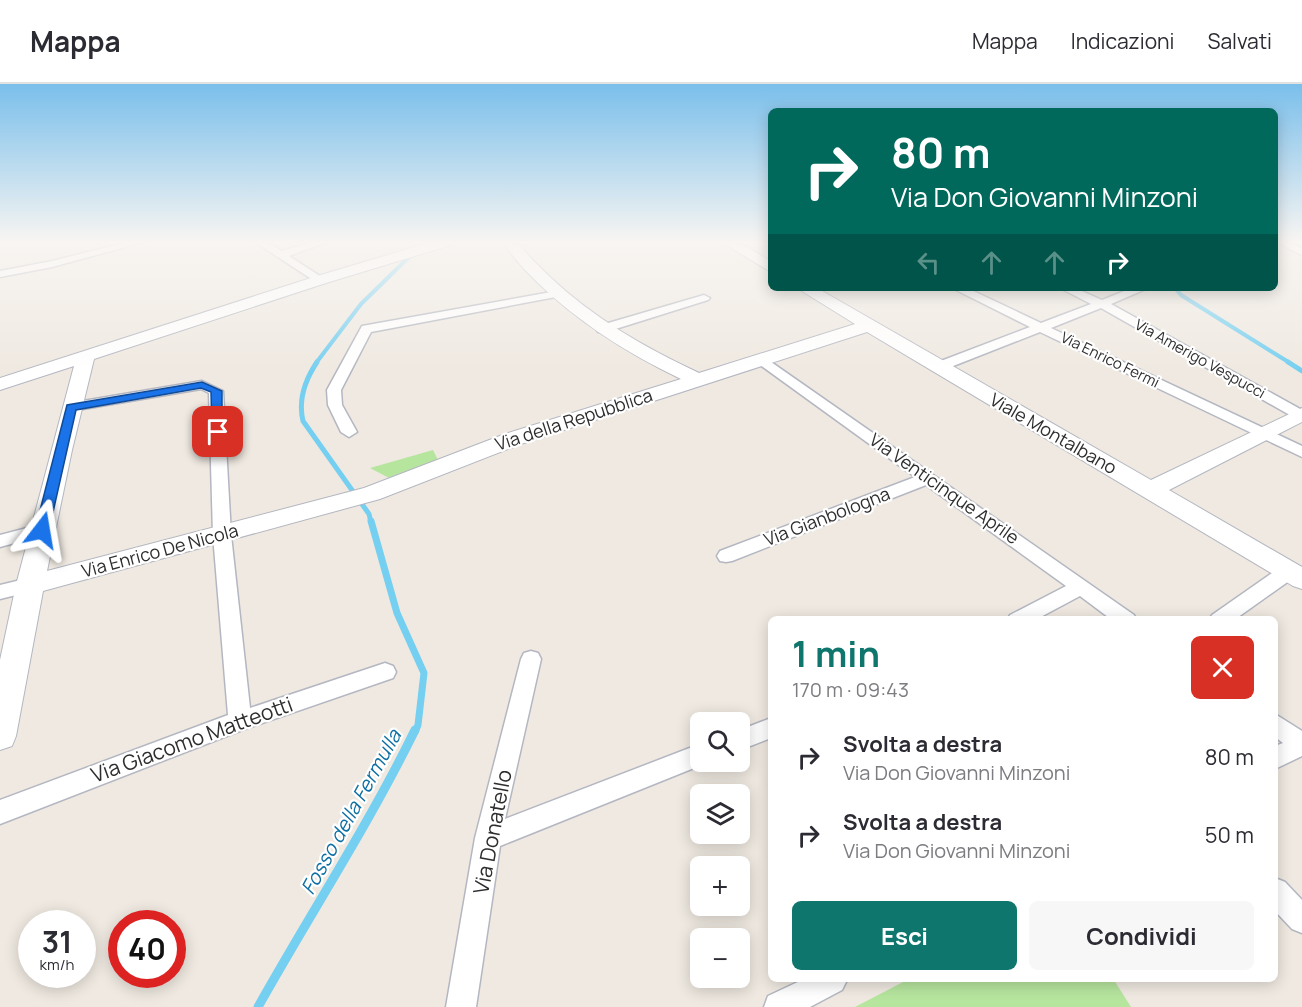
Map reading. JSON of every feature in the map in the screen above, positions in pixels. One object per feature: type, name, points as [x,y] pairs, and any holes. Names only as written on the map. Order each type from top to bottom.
[{"type":"street","points":[[0,384],[304,285]]},
{"type":"street","name":"Via della Repubblica","points":[[548,285],[602,329],[633,349],[698,380]]},
{"type":"street","name":"Viale Montalbano","points":[[810,291],[1296,575]]},
{"type":"street","name":"Via Enrico Fermi","points":[[964,291],[1302,452]]},
{"type":"street","name":"Via Amerigo Vespucci","points":[[1073,291],[1102,304],[1301,415]]},
{"type":"street","points":[[938,367],[1134,291]]},
{"type":"street","points":[[349,432],[335,405],[334,390],[366,329],[557,294]]},
{"type":"street","points":[[602,329],[704,298]]},
{"type":"street","name":"Via della Repubblica","points":[[320,510],[372,494],[513,439],[867,326]]},
{"type":"street","points":[[0,736],[29,585],[71,407],[86,356]]},
{"type":"street","name":"Via Venticinque Aprile","points":[[761,359],[1121,616]]},
{"type":"street","points":[[71,407],[202,385],[216,391],[222,535],[240,721]]},
{"type":"street","points":[[1150,490],[1301,415]]},
{"type":"street","name":"Via Gianbologna","points":[[726,556],[928,478]]},
{"type":"street","name":"Via Enrico De Nicola","points":[[0,592],[320,510]]},
{"type":"street","points":[[0,541],[42,530]]},
{"type":"street","points":[[1226,616],[1296,575]]},
{"type":"street","points":[[1025,616],[1081,587]]},
{"type":"street","name":"Via Donatello","points":[[460,1007],[488,838],[531,659]]},
{"type":"street","name":"Via Giacomo Matteotti","points":[[0,812],[240,721],[385,672]]},
{"type":"street","points":[[1278,726],[1302,744],[1278,756]]},
{"type":"street","points":[[750,736],[768,729]]},
{"type":"street","points":[[488,838],[690,759]]},
{"type":"street","points":[[1278,895],[1302,919]]},
{"type":"street","points":[[779,1007],[828,982]]},
{"type":"green space","points":[[433,450],[438,460],[391,479],[370,468]]},
{"type":"green space","points":[[903,982],[1115,982],[1131,1007],[855,1007]]},
{"type":"waterway","name":"Fosso della Fermulla","points":[[316,363],[361,304],[380,285]]},
{"type":"waterway","points":[[1178,291],[1290,363]]},
{"type":"waterway","name":"Fosso della Fermulla","points":[[317,362],[304,390],[301,405],[303,421],[369,514],[371,522]]},
{"type":"waterway","points":[[1288,362],[1302,371]]},
{"type":"waterway","name":"Fosso della Fermulla","points":[[371,521],[397,613],[424,673],[418,725],[415,732]]},
{"type":"waterway","name":"Fosso della Fermulla","points":[[258,1007],[358,835],[415,730]]},
{"type":"route","points":[[42,530],[71,407],[202,385],[216,391],[218,432]]}]
